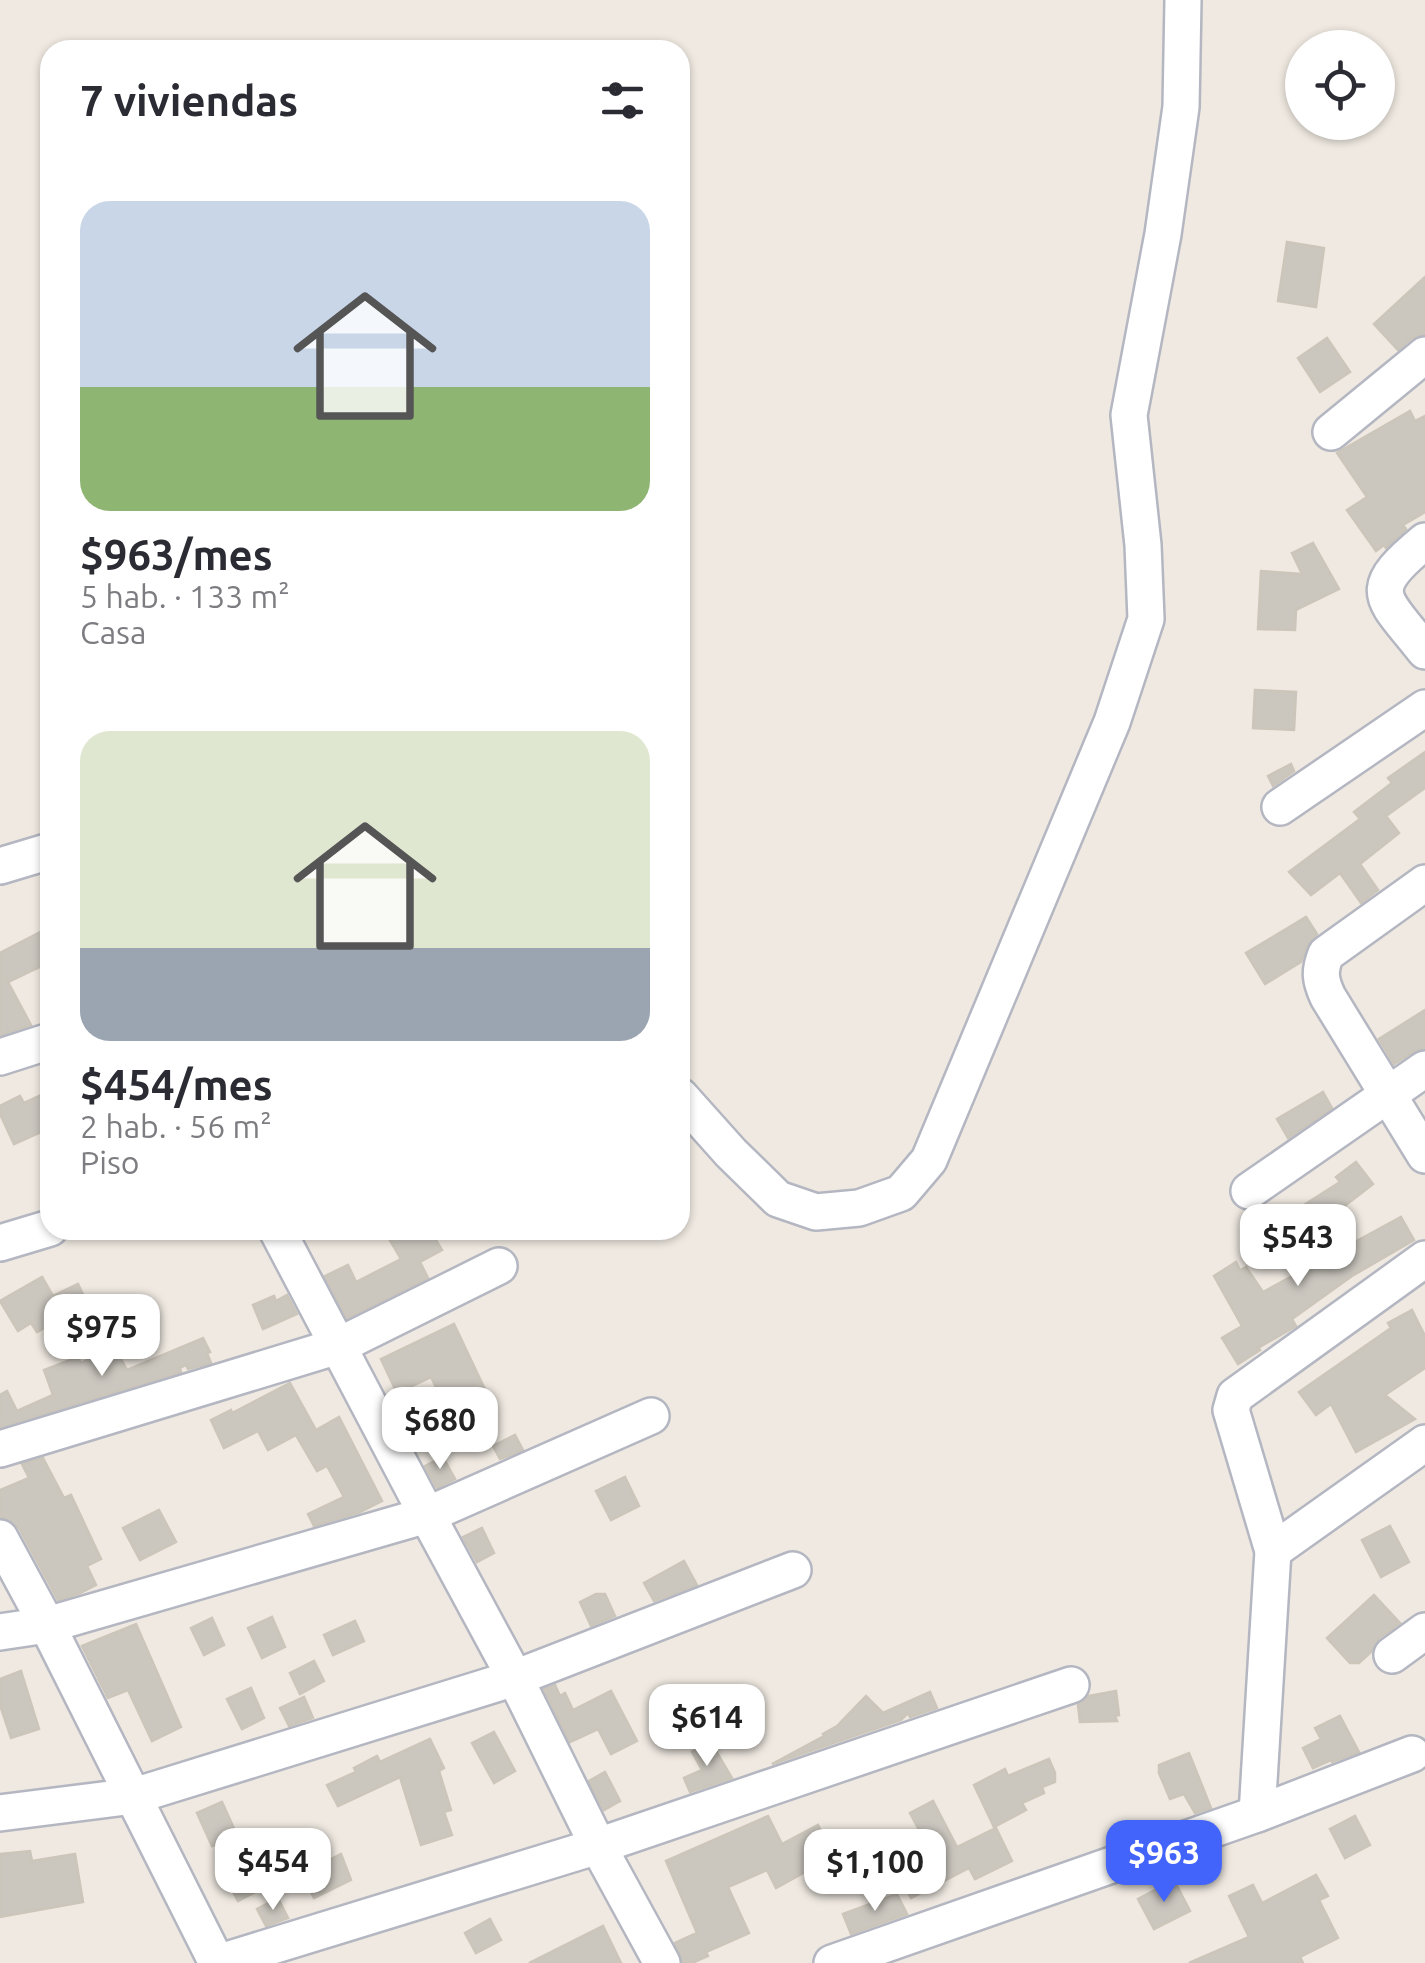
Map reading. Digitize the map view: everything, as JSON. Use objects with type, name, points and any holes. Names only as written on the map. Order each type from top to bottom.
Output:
[{"type":"street","points":[[690,1107],[778,1198],[816,1212],[859,1208],[901,1193],[929,1160],[1112,722],[1146,619],[1143,545],[1129,414],[1163,234],[1180,107],[1183,0]]},
{"type":"street","points":[[1331,432],[1425,355]]},
{"type":"street","points":[[1425,541],[1396,566],[1384,586],[1386,601],[1425,651]]},
{"type":"street","points":[[1280,808],[1425,708]]},
{"type":"street","points":[[0,866],[40,854]]},
{"type":"street","points":[[1425,883],[1326,954],[1320,968],[1328,996],[1425,1156]]},
{"type":"street","points":[[0,1057],[40,1044]]},
{"type":"street","points":[[1249,1191],[1425,1070]]},
{"type":"street","points":[[0,1243],[40,1231]]},
{"type":"street","points":[[282,1240],[662,1963]]},
{"type":"street","points":[[1257,1814],[1274,1551],[1234,1422],[1231,1410],[1235,1396],[1425,1259]]},
{"type":"street","points":[[0,1449],[338,1346],[499,1266]]},
{"type":"street","points":[[0,1632],[47,1625],[426,1515],[651,1416]]},
{"type":"street","points":[[1274,1551],[1425,1442]]},
{"type":"street","points":[[0,1538],[217,1963],[598,1846],[1070,1685]]},
{"type":"street","points":[[0,1813],[134,1796],[515,1678],[793,1570]]},
{"type":"street","points":[[1392,1656],[1425,1631]]},
{"type":"street","points":[[832,1963],[1257,1814],[1412,1754]]},
{"type":"building","points":[[1287,242],[1324,248],[1316,307],[1278,301]]},
{"type":"building","points":[[1425,277],[1425,334],[1412,338],[1398,350],[1374,324]]},
{"type":"building","points":[[1327,338],[1350,372],[1320,392],[1298,358]]},
{"type":"building","points":[[1410,411],[1415,421],[1425,416],[1425,512],[1403,525],[1406,529],[1386,548],[1384,545],[1376,551],[1347,510],[1367,497],[1337,453]]},
{"type":"building","points":[[1313,543],[1339,589],[1296,610],[1295,630],[1258,629],[1261,571],[1302,574],[1292,553]]},
{"type":"building","points":[[1255,690],[1296,692],[1294,730],[1253,728]]},
{"type":"building","points":[[1425,752],[1425,788],[1386,816],[1399,833],[1360,864],[1378,890],[1361,903],[1340,873],[1311,895],[1289,872],[1360,819],[1354,812],[1392,783],[1388,778]]},
{"type":"building","points":[[1291,764],[1294,771],[1273,786],[1268,776]]},
{"type":"building","points":[[1306,917],[1317,934],[1301,962],[1265,984],[1246,953]]},
{"type":"building","points":[[40,932],[40,967],[8,982],[31,1025],[0,1035],[0,953]]},
{"type":"building","points":[[1425,1010],[1425,1048],[1394,1064],[1379,1039]]},
{"type":"building","points":[[1323,1092],[1332,1108],[1288,1138],[1277,1119]]},
{"type":"building","points":[[20,1096],[24,1103],[40,1096],[40,1132],[14,1144],[0,1106]]},
{"type":"building","points":[[1356,1162],[1373,1184],[1311,1232],[1296,1210],[1340,1182],[1336,1177]]},
{"type":"building","points":[[1401,1217],[1414,1240],[1352,1276],[1292,1319],[1296,1326],[1238,1364],[1222,1338],[1242,1326],[1214,1276],[1236,1262],[1240,1270],[1246,1267],[1263,1292]]},
{"type":"building","points":[[390,1240],[436,1240],[442,1250],[420,1262],[428,1278],[347,1318],[325,1276],[348,1265],[356,1282],[401,1259]]},
{"type":"building","points":[[42,1277],[53,1296],[78,1284],[87,1303],[37,1332],[31,1323],[18,1331],[0,1301]]},
{"type":"building","points":[[287,1295],[297,1314],[263,1329],[253,1305]]},
{"type":"building","points":[[1412,1310],[1425,1336],[1425,1368],[1385,1395],[1415,1419],[1356,1452],[1331,1404],[1316,1415],[1299,1392],[1391,1328],[1388,1323]]},
{"type":"building","points":[[454,1324],[489,1398],[451,1418],[431,1377],[397,1393],[381,1359]]},
{"type":"building","points":[[203,1338],[211,1363],[188,1369],[186,1365],[180,1368],[181,1372],[0,1427],[0,1395],[7,1391],[17,1411],[53,1395],[44,1370],[78,1357],[81,1363],[114,1346],[127,1370]]},
{"type":"building","points":[[290,1383],[316,1430],[339,1417],[382,1501],[314,1526],[308,1514],[344,1497],[327,1466],[317,1471],[296,1435],[268,1450],[258,1431],[224,1448],[211,1420]]},
{"type":"building","points":[[515,1435],[523,1450],[500,1459],[493,1446]]},
{"type":"building","points":[[443,1457],[455,1479],[437,1488],[425,1466]]},
{"type":"building","points":[[43,1458],[64,1498],[71,1495],[101,1559],[87,1566],[96,1585],[58,1600],[19,1528],[0,1517],[0,1490],[29,1478],[22,1464]]},
{"type":"building","points":[[625,1477],[639,1506],[611,1520],[596,1491]]},
{"type":"building","points":[[159,1510],[176,1542],[140,1560],[123,1528]]},
{"type":"building","points":[[1390,1526],[1409,1562],[1381,1577],[1362,1540]]},
{"type":"building","points":[[482,1528],[494,1553],[477,1562],[463,1537]]},
{"type":"building","points":[[684,1561],[697,1585],[654,1601],[644,1583]]},
{"type":"building","points":[[605,1594],[615,1616],[591,1626],[580,1602]]},
{"type":"building","points":[[1374,1595],[1400,1623],[1379,1638],[1359,1663],[1350,1663],[1327,1638]]},
{"type":"building","points":[[272,1617],[285,1647],[262,1658],[248,1628]]},
{"type":"building","points":[[212,1618],[224,1645],[204,1655],[191,1628]]},
{"type":"building","points":[[355,1621],[364,1641],[333,1655],[324,1635]]},
{"type":"building","points":[[136,1624],[181,1727],[152,1741],[128,1690],[108,1698],[82,1646]]},
{"type":"building","points":[[314,1661],[324,1681],[300,1694],[290,1673]]},
{"type":"building","points":[[21,1671],[39,1729],[11,1738],[0,1705],[0,1679]]},
{"type":"building","points":[[555,1685],[560,1696],[565,1693],[573,1710],[611,1691],[637,1741],[611,1754],[598,1729],[570,1742],[544,1689]]},
{"type":"building","points":[[251,1688],[264,1718],[242,1729],[227,1699]]},
{"type":"building","points":[[1116,1691],[1117,1721],[1080,1722],[1078,1705],[1089,1696]]},
{"type":"building","points":[[930,1692],[937,1708],[910,1717],[908,1713],[901,1720],[772,1764],[824,1736],[866,1696],[883,1713]]},
{"type":"building","points":[[304,1697],[313,1718],[289,1726],[280,1708]]},
{"type":"building","points":[[1340,1716],[1359,1752],[1313,1768],[1303,1748],[1321,1739],[1315,1728]]},
{"type":"building","points":[[494,1732],[515,1771],[494,1783],[472,1743]]},
{"type":"building","points":[[430,1739],[444,1768],[439,1771],[451,1810],[444,1812],[452,1835],[421,1845],[400,1777],[338,1806],[327,1785],[356,1772],[354,1768],[377,1756],[380,1762]]},
{"type":"building","points":[[710,1741],[732,1778],[690,1792],[684,1778],[702,1770],[692,1752]]},
{"type":"building","points":[[1189,1753],[1211,1808],[1195,1813],[1184,1794],[1170,1799],[1159,1773],[1159,1765]]},
{"type":"building","points":[[1049,1759],[1055,1782],[1042,1787],[1044,1793],[1022,1803],[1026,1810],[994,1827],[974,1785],[1005,1769],[1008,1776]]},
{"type":"building","points":[[605,1772],[620,1801],[604,1810],[589,1781]]},
{"type":"building","points":[[933,1801],[957,1847],[996,1828],[1012,1861],[975,1879],[969,1868],[911,1898],[898,1873],[933,1856],[910,1813]]},
{"type":"building","points":[[222,1802],[237,1835],[212,1846],[197,1813]]},
{"type":"building","points":[[768,1816],[782,1844],[818,1825],[834,1856],[776,1888],[767,1870],[728,1887],[749,1933],[706,1952],[708,1956],[683,1963],[675,1943],[697,1933],[666,1861]]},
{"type":"building","points":[[1355,1816],[1370,1845],[1345,1858],[1330,1829]]},
{"type":"building","points":[[30,1851],[32,1861],[75,1854],[83,1902],[0,1917],[0,1854]]},
{"type":"building","points":[[341,1854],[351,1880],[314,1898],[302,1874]]},
{"type":"building","points":[[253,1869],[263,1888],[238,1901],[228,1882]]},
{"type":"building","points":[[1316,1875],[1328,1896],[1319,1900],[1338,1938],[1300,1957],[1303,1963],[1189,1963],[1249,1937],[1229,1896],[1253,1885],[1262,1903]]},
{"type":"building","points":[[1174,1880],[1190,1911],[1154,1929],[1138,1899]]},
{"type":"building","points":[[897,1894],[907,1914],[851,1934],[843,1914]]},
{"type":"building","points":[[278,1898],[288,1918],[266,1926],[257,1909]]},
{"type":"building","points":[[490,1919],[501,1940],[476,1953],[465,1933]]},
{"type":"building","points":[[603,1926],[621,1963],[529,1963]]}]
